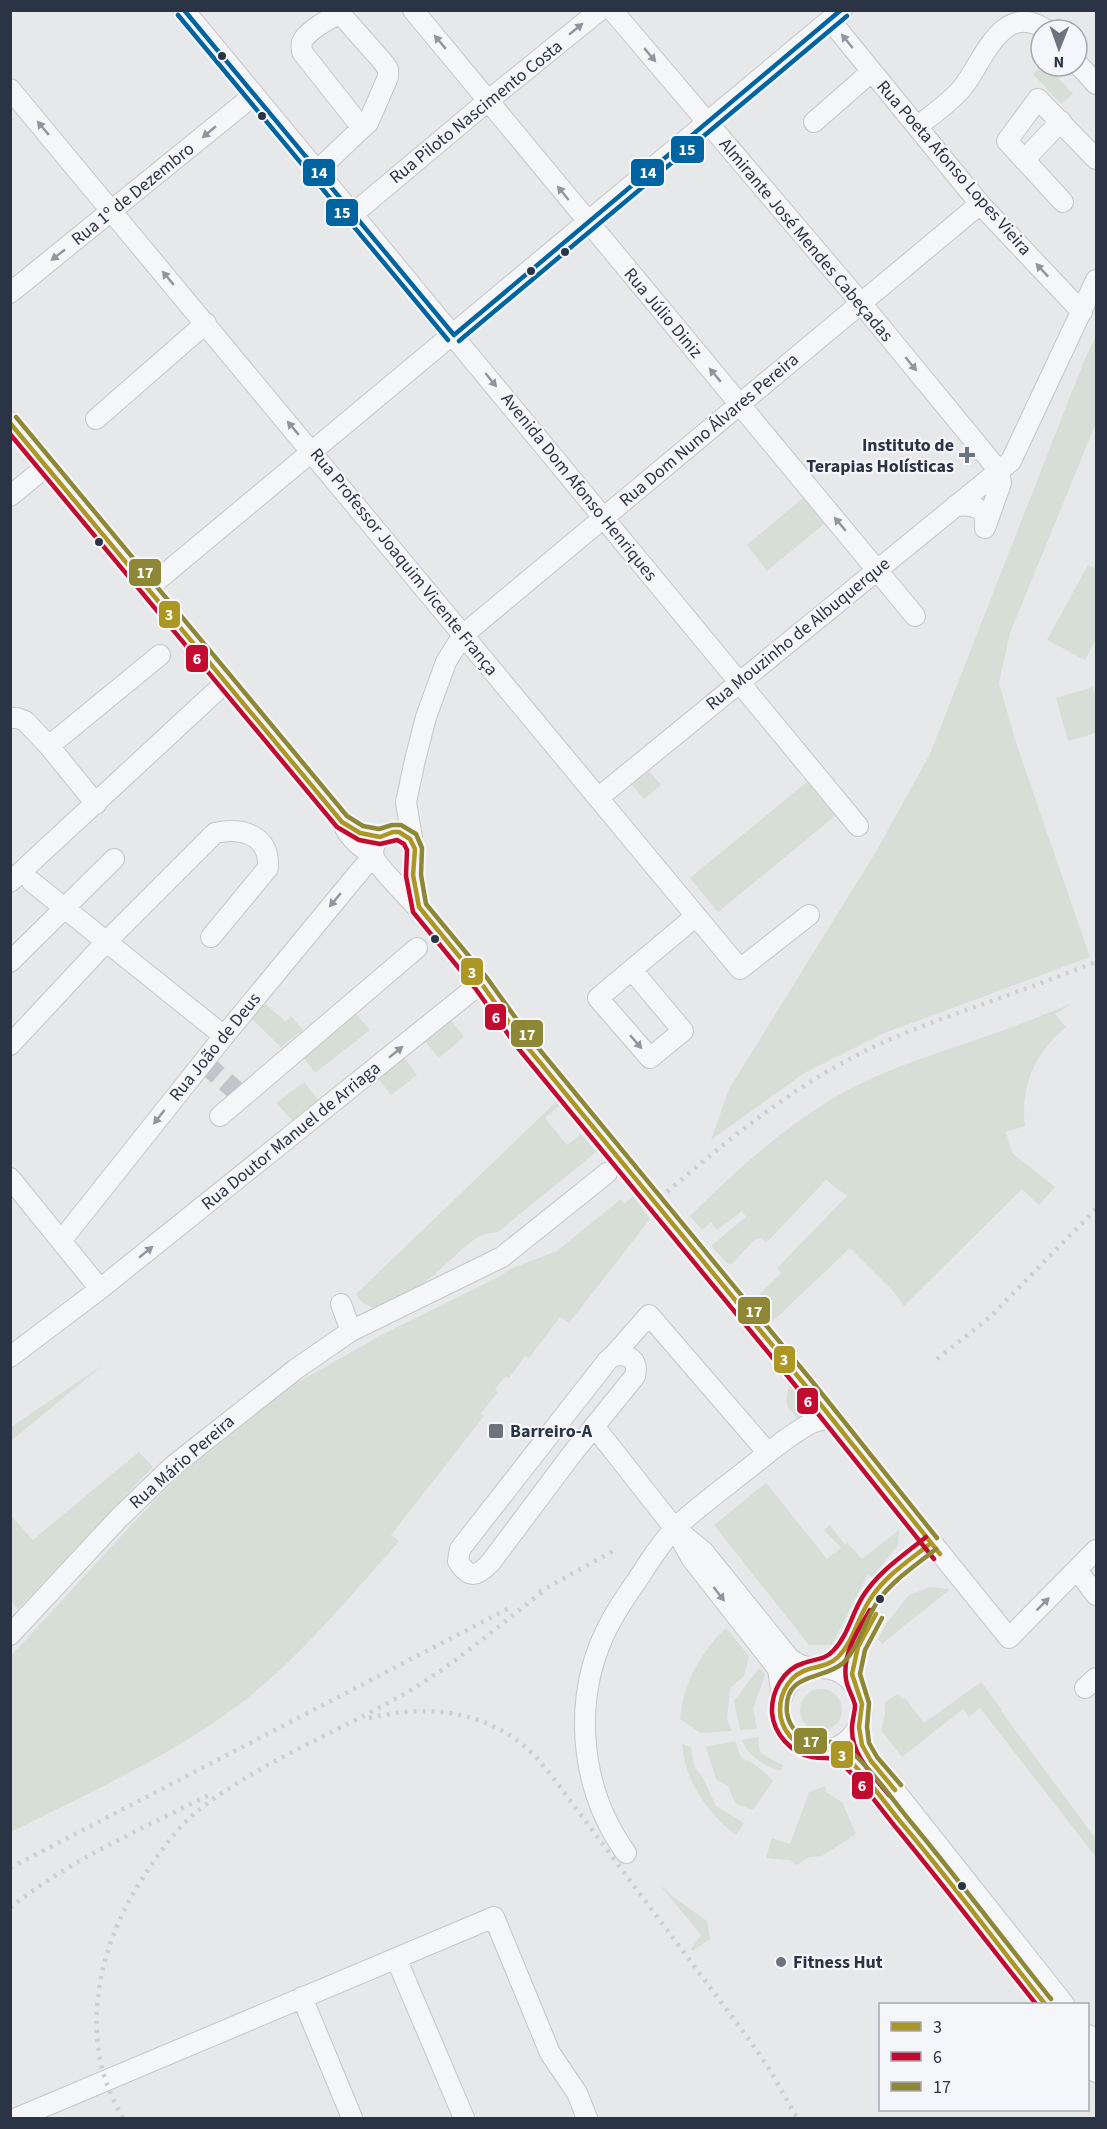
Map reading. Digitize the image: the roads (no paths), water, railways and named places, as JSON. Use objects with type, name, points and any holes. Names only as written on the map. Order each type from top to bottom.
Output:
[{"type":"street","name":"Avenida Dom Afonso Henriques","points":[[184,10],[858,826]]},
{"type":"street","name":"Rua Júlio Diniz","points":[[413,10],[915,616]]},
{"type":"street","name":"Rua Piloto Nascimento Costa","points":[[353,214],[600,10]]},
{"type":"street","name":"Almirante José Mendes Cabeçadas","points":[[612,10],[861,303],[999,471]]},
{"type":"street","points":[[317,171],[368,123],[388,77],[388,69],[345,19],[339,15],[330,17],[304,39],[301,44],[302,52],[362,128]]},
{"type":"street","points":[[148,588],[836,15]]},
{"type":"street","name":"Rua Poeta Afonso Lopes Vieira","points":[[836,15],[871,72],[918,126],[980,204],[1082,312]]},
{"type":"street","points":[[918,126],[963,88],[1000,28],[1016,20],[1029,21]]},
{"type":"street","points":[[814,122],[871,72]]},
{"type":"street","name":"Rua Professor Joaquim Vicente França","points":[[10,89],[740,969],[809,915]]},
{"type":"street","name":"Rua 1º de Dezembro","points":[[10,293],[113,212],[254,95]]},
{"type":"street","points":[[1063,202],[1007,141],[1038,99],[1096,159]]},
{"type":"street","points":[[1024,160],[1061,121]]},
{"type":"street","name":"Rua Dom Nuno Álvares Pereira","points":[[380,850],[406,802],[432,698],[446,662],[463,635],[980,204]]},
{"type":"street","name":"Rua Mouzinho de Albuquerque","points":[[598,798],[1011,461],[1096,280]]},
{"type":"street","points":[[96,418],[206,323]]},
{"type":"street","points":[[10,422],[342,822],[348,835],[361,848],[380,850],[397,873],[403,871],[413,853],[405,835],[399,832],[380,850]]},
{"type":"street","points":[[10,496],[47,466]]},
{"type":"street","points":[[955,506],[978,507],[985,514],[985,528],[1001,483],[999,471]]},
{"type":"street","points":[[49,746],[160,655]]},
{"type":"street","points":[[10,882],[226,682]]},
{"type":"street","points":[[10,718],[25,721],[49,746],[96,804]]},
{"type":"street","name":"Rua Dom Nuno Álvares Pereira","points":[[406,802],[413,853],[414,886],[419,907]]},
{"type":"street","points":[[10,1045],[106,942],[215,833],[240,830],[248,833],[265,848],[269,857],[268,868],[211,937]]},
{"type":"street","points":[[380,850],[419,907],[481,983],[524,1043],[634,1177]]},
{"type":"street","name":"Rua João de Deus","points":[[61,1241],[224,1036],[364,865],[380,850]]},
{"type":"street","points":[[10,962],[114,859]]},
{"type":"street","points":[[32,882],[224,1036]]},
{"type":"street","points":[[632,970],[683,1031],[650,1058],[598,998],[696,916]]},
{"type":"street","points":[[220,1116],[417,948]]},
{"type":"street","name":"Rua Doutor Manuel de Arriaga","points":[[10,1357],[100,1289],[481,983]]},
{"type":"street","name":"Rua Mário Pereira","points":[[10,1635],[118,1519],[167,1471],[296,1369],[351,1331],[502,1257],[607,1173]]},
{"type":"street","points":[[10,1178],[100,1289]]},
{"type":"street","points":[[697,1252],[817,1412],[835,1422],[1009,1638],[1096,1550]]},
{"type":"street","points":[[341,1304],[351,1331]]},
{"type":"street","points":[[613,1356],[627,1356],[634,1361],[637,1369],[635,1376],[594,1426],[491,1562],[480,1573],[472,1574],[464,1570],[458,1561],[460,1549],[608,1360],[649,1315],[768,1453]]},
{"type":"street","points":[[626,1853],[604,1818],[590,1771],[585,1723],[589,1682],[594,1661],[610,1622],[642,1573],[675,1529],[817,1412]]},
{"type":"street","points":[[594,1426],[675,1529],[692,1559],[778,1668],[781,1719],[791,1737],[804,1746],[829,1749],[845,1742],[859,1725]]},
{"type":"street","points":[[675,1529],[703,1551],[790,1659],[800,1665],[840,1672],[854,1684]]},
{"type":"street","points":[[780,1702],[791,1680],[803,1671],[818,1668],[842,1653],[870,1599],[879,1588],[936,1548]]},
{"type":"street","points":[[936,1548],[881,1604],[854,1659],[852,1671],[854,1684],[860,1695],[862,1706],[859,1725],[860,1742],[865,1753],[1063,2003]]},
{"type":"street","points":[[1077,1570],[1096,1595]]},
{"type":"street","points":[[829,1749],[852,1763],[921,1845],[1044,2003]]},
{"type":"street","points":[[17,2118],[494,1917],[550,2053],[577,2093],[587,2118]]},
{"type":"street","points":[[396,1958],[464,2118]]},
{"type":"street","points":[[303,1997],[352,2118]]},
{"type":"tunnel","points":[[203,1062],[243,1097]]},
{"type":"tunnel","points":[[634,1177],[697,1252]]},
{"type":"railway","points":[[667,1192],[764,1113],[843,1063],[917,1028],[1096,962]]},
{"type":"railway","points":[[937,1359],[989,1318],[1096,1209]]},
{"type":"railway","points":[[539,1592],[615,1550]]},
{"type":"railway","points":[[123,2118],[109,2090],[101,2062],[97,2033],[97,2004],[109,1947],[120,1920],[133,1894],[167,1844],[196,1812],[229,1788],[429,1679],[546,1589]]},
{"type":"railway","points":[[10,1868],[513,1606]]},
{"type":"railway","points":[[369,1718],[410,1712],[450,1713],[488,1724],[506,1733],[529,1750],[554,1779],[748,2038],[770,2070],[797,2118]]},
{"type":"railway","points":[[10,1908],[81,1860],[209,1795]]},
{"type":"place","name":"Instituto de Terapias Holísticas","points":[[967,455]]},
{"type":"place","name":"Barreiro-A","points":[[496,1431]]},
{"type":"place","name":"Fitness Hut","points":[[781,1962]]}]
